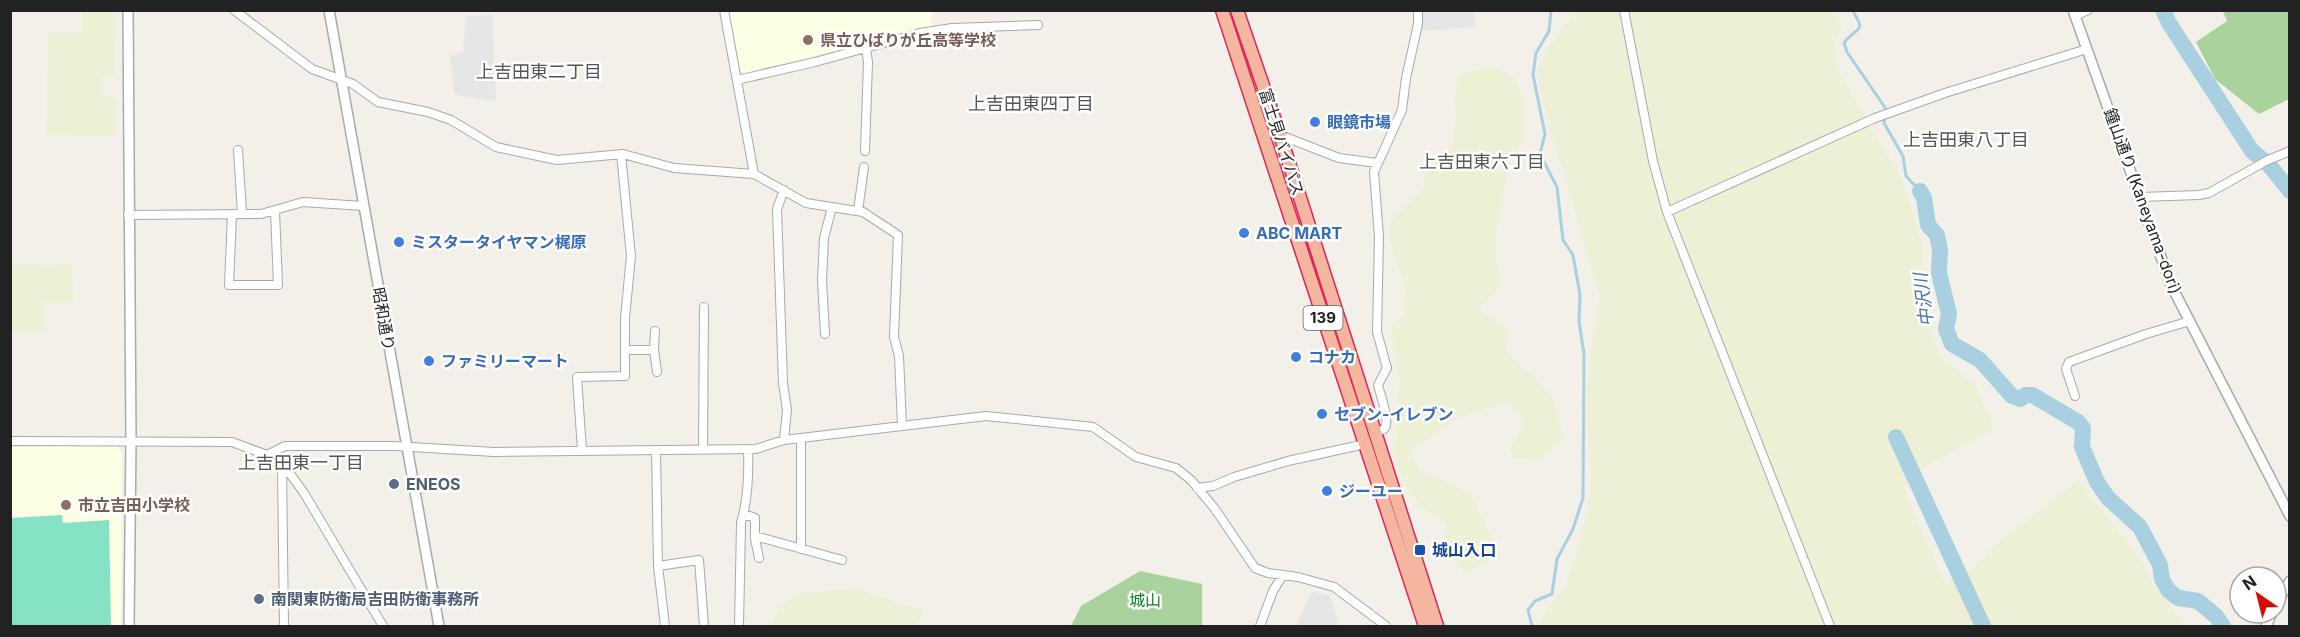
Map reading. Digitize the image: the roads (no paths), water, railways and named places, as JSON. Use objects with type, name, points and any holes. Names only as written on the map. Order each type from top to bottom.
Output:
[{"type":"highway","name":"富士見バイパス","points":[[1222,10],[1425,627]]},
{"type":"highway","name":"富士見バイパス","points":[[1237,10],[1280,135],[1437,627]]},
{"type":"street","points":[[128,10],[131,440],[129,627]]},
{"type":"street","points":[[234,10],[301,62],[323,74],[353,84],[378,102],[428,112],[451,120],[496,147],[557,160],[621,154],[674,168],[754,174],[806,203],[858,211],[878,220],[898,235],[894,337],[898,356],[902,426]]},
{"type":"street","name":"昭和通り","points":[[329,10],[439,627]]},
{"type":"street","points":[[724,10],[754,174]]},
{"type":"street","points":[[1375,432],[1384,430],[1386,426],[1378,385],[1387,368],[1377,332],[1379,237],[1373,179],[1377,163],[1402,110],[1406,78],[1418,24],[1418,10]]},
{"type":"street","points":[[1624,10],[1653,161],[1667,212],[1830,627]]},
{"type":"street","points":[[2074,13],[2088,10]]},
{"type":"street","name":"鐘山通り (Kaneyama-dori)","points":[[2074,13],[2171,285],[2289,516]]},
{"type":"street","points":[[737,80],[866,49],[920,33],[952,28],[1038,25]]},
{"type":"street","points":[[865,152],[868,62],[866,49]]},
{"type":"street","points":[[1667,212],[1875,118],[1945,93],[2087,49]]},
{"type":"street","points":[[1280,135],[1339,158],[1377,163]]},
{"type":"street","points":[[238,150],[242,214]]},
{"type":"street","points":[[2140,196],[2209,193],[2289,151]]},
{"type":"street","points":[[582,451],[577,377],[625,376],[625,318],[631,256],[621,154]]},
{"type":"street","points":[[858,211],[864,167]]},
{"type":"street","points":[[784,190],[777,209],[782,300],[783,383],[787,410],[784,440]]},
{"type":"street","points":[[128,215],[242,214],[275,211],[303,202],[363,206]]},
{"type":"street","points":[[825,334],[822,280],[824,238],[832,207]]},
{"type":"street","points":[[232,214],[229,285],[278,285],[275,211]]},
{"type":"street","points":[[703,450],[704,307]]},
{"type":"street","points":[[2075,396],[2066,369],[2069,362],[2146,334],[2190,321]]},
{"type":"street","points":[[655,332],[654,350],[657,372]]},
{"type":"street","points":[[625,350],[654,350]]},
{"type":"street","points":[[267,455],[285,446],[408,447],[494,452],[756,449],[784,440],[986,416],[1093,427],[1136,457],[1176,468],[1215,509],[1255,568],[1268,573],[1334,587],[1386,627]]},
{"type":"street","points":[[801,438],[801,549]]},
{"type":"street","points":[[10,441],[232,442],[267,455],[291,475],[315,509],[383,627]]},
{"type":"street","points":[[1197,488],[1213,486],[1234,477],[1288,461],[1365,444]]},
{"type":"street","points":[[739,627],[741,524],[749,471],[748,449]]},
{"type":"street","points":[[656,450],[658,566],[665,627]]},
{"type":"street","points":[[282,468],[284,627]]},
{"type":"street","points":[[744,514],[755,518],[759,558]]},
{"type":"street","points":[[755,536],[842,560]]},
{"type":"street","points":[[658,566],[699,560],[704,627]]},
{"type":"street","points":[[1260,627],[1273,591],[1283,575]]},
{"type":"waterway","name":"中沢川","points":[[1532,626],[1528,610],[1535,601],[1552,594],[1557,559],[1573,529],[1583,498],[1584,354],[1579,321],[1580,295],[1573,255],[1563,240],[1557,187],[1540,154],[1545,134],[1533,75],[1536,53],[1549,31],[1551,10]]},
{"type":"waterway","name":"中沢川","points":[[1852,10],[1860,27],[1844,43],[1847,52],[1886,109],[1884,123],[1903,156],[1906,176],[1920,191]]},
{"type":"waterway","points":[[2163,10],[2169,23],[2252,151],[2269,165],[2290,191]]},
{"type":"waterway","name":"中沢川","points":[[1920,191],[1924,198],[1928,225],[1937,235],[1940,250],[1939,273],[1949,314],[1946,329],[1952,344],[1980,360],[2012,396],[2020,399],[2026,395],[2032,395],[2078,422],[2083,428],[2082,447],[2097,482],[2108,498],[2140,527],[2160,565],[2162,579],[2168,590],[2178,598],[2198,601],[2216,616],[2223,626]]},
{"type":"waterway","name":"中沢川","points":[[1896,437],[1983,626]]},
{"type":"place","name":"県立ひばりが丘高等学校","points":[[808,40]]},
{"type":"place","name":"眼鏡市場","points":[[1315,122]]},
{"type":"place","name":"ABC MART","points":[[1244,233]]},
{"type":"place","name":"ミスタータイヤマン梶原","points":[[399,242]]},
{"type":"place","name":"コナカ","points":[[1296,357]]},
{"type":"place","name":"ファミリーマート","points":[[429,361]]},
{"type":"place","name":"セブン-イレブン","points":[[1322,414]]},
{"type":"place","name":"ENEOS","points":[[394,484]]},
{"type":"place","name":"ジーユー","points":[[1327,491]]},
{"type":"place","name":"市立吉田小学校","points":[[66,505]]},
{"type":"place","name":"城山入口","points":[[1420,550]]},
{"type":"place","name":"南関東防衛局吉田防衛事務所","points":[[259,599]]},
{"type":"district","name":"上吉田東二丁目","points":[[539,72]]},
{"type":"district","name":"上吉田東四丁目","points":[[1031,104]]},
{"type":"district","name":"上吉田東八丁目","points":[[1966,140]]},
{"type":"district","name":"上吉田東六丁目","points":[[1482,162]]},
{"type":"district","name":"上吉田東一丁目","points":[[301,463]]},
{"type":"park label","name":"城山","points":[[1145,600]]}]
